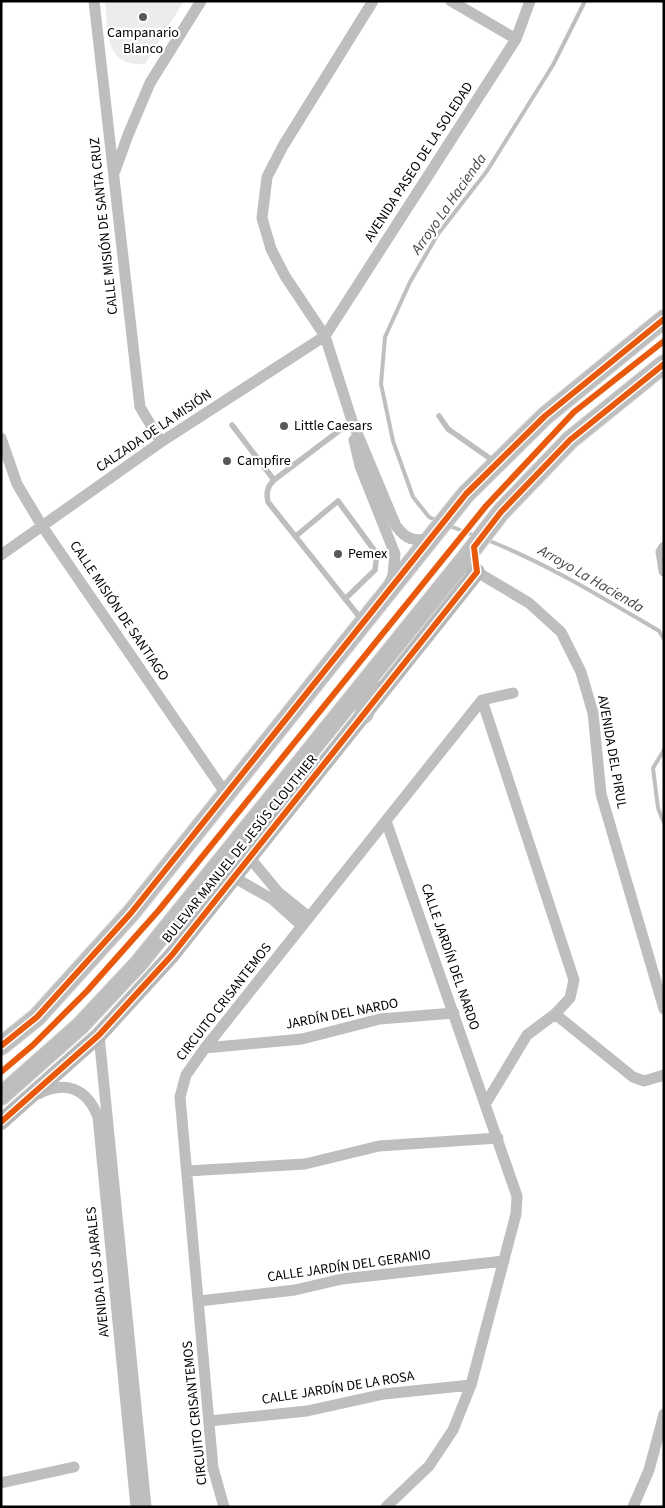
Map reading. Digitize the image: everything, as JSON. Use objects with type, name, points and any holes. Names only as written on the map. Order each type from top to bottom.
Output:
[{"type":"main road","points":[[1,1046],[37,1017],[131,913],[466,494],[544,416],[664,319]]},
{"type":"main road","points":[[1,1096],[80,1026],[139,963],[370,676],[472,560],[501,512],[570,440],[664,364]]},
{"type":"main road","points":[[364,714],[370,676]]},
{"type":"street","name":"CALLE MISIÓN DE SANTA CRUZ","points":[[94,1],[140,407],[161,442]]},
{"type":"street","points":[[114,175],[128,135],[150,83],[201,1]]},
{"type":"street","points":[[373,1],[283,146],[267,177],[262,218],[271,249],[289,283],[325,336],[352,421],[396,526],[405,537],[414,541],[429,539]]},
{"type":"street","points":[[451,1],[516,39]]},
{"type":"street","name":"AVENIDA PASEO DE LA SOLEDAD","points":[[325,336],[516,39],[530,1]]},
{"type":"street","name":"CALZADA DE LA MISIÓN","points":[[1,555],[161,442],[325,336]]},
{"type":"street","points":[[352,421],[360,466],[395,554],[393,575],[385,596]]},
{"type":"street","name":"CALLE MISIÓN DE SANTIAGO","points":[[1,438],[17,484],[42,526],[226,794]]},
{"type":"street","points":[[664,547],[661,552],[664,571]]},
{"type":"street","name":"BULEVAR MANUEL DE JESÚS CLOUTHIER","points":[[1,1122],[32,1097],[99,1035],[172,954],[235,878],[364,714],[472,560]]},
{"type":"street","name":"AVENIDA DEL PIRUL","points":[[472,560],[529,602],[561,632],[580,672],[593,713],[601,794],[664,1009]]},
{"type":"street","points":[[386,1507],[429,1466],[452,1430],[471,1385],[516,1214],[517,1196],[486,1103],[527,1035],[555,1014],[570,998],[574,980],[482,700],[513,693]]},
{"type":"street","name":"CIRCUITO CRISANTEMOS","points":[[224,1507],[213,1468],[180,1097],[182,1085],[205,1048],[482,700]]},
{"type":"street","name":"CALLE JARDÍN DEL NARDO","points":[[386,821],[486,1103]]},
{"type":"street","points":[[250,858],[306,922]]},
{"type":"street","points":[[235,878],[272,899],[306,922]]},
{"type":"street","name":"JARDÍN DEL NARDO","points":[[205,1048],[302,1039],[380,1019],[454,1013]]},
{"type":"street","points":[[555,1014],[633,1077],[644,1081],[664,1075]]},
{"type":"street","name":"AVENIDA LOS JARALES","points":[[99,1035],[146,1507]]},
{"type":"street","name":"AVENIDA LOS JARALES","points":[[32,1097],[58,1086],[75,1089],[90,1101],[98,1117],[136,1507]]},
{"type":"street","points":[[187,1171],[305,1164],[379,1146],[498,1138]]},
{"type":"street","name":"CALLE JARDÍN DEL GERANIO","points":[[199,1301],[295,1290],[342,1279],[504,1261]]},
{"type":"street","name":"CALLE JARDÍN DE LA ROSA","points":[[209,1421],[307,1411],[384,1394],[471,1385]]},
{"type":"street","points":[[633,1507],[649,1470],[664,1414]]},
{"type":"street","points":[[1,1483],[74,1467]]},
{"type":"lane","points":[[439,416],[448,429],[496,463]]},
{"type":"lane","points":[[352,421],[274,480],[268,486],[268,502],[364,622]]},
{"type":"lane","points":[[232,425],[274,480]]},
{"type":"lane","points":[[296,536],[338,501],[377,554],[375,570],[345,598]]},
{"type":"shaded area","points":[[105,1],[184,1],[145,64],[122,60],[115,53],[108,35]]},
{"type":"waterway","name":"Arroyo La Hacienda","points":[[438,521],[429,517],[413,497],[393,441],[381,384],[385,337],[410,282],[438,234],[487,171],[553,65],[585,1]]},
{"type":"waterway","name":"Arroyo La Hacienda","points":[[447,525],[476,536]]},
{"type":"waterway","name":"Arroyo La Hacienda","points":[[487,540],[510,549],[575,582],[659,631],[664,639]]},
{"type":"waterway","name":"Arroyo La Hacienda","points":[[664,750],[653,768],[658,808],[664,823]]},
{"type":"cycle path","points":[[1,1046],[37,1017],[131,913],[466,494],[545,416],[664,319]]},
{"type":"cycle path","points":[[1,1072],[33,1045],[87,991],[159,910],[486,506],[574,412],[664,341]]},
{"type":"cycle path","points":[[1,1122],[99,1035],[172,955],[477,572],[474,547],[501,512],[570,440],[664,364]]},
{"type":"place","name":"Campanario Blanco","points":[[143,17]]},
{"type":"place","name":"Little Caesars","points":[[284,426]]},
{"type":"place","name":"Campfire","points":[[227,461]]},
{"type":"place","name":"Pemex","points":[[338,554]]}]
